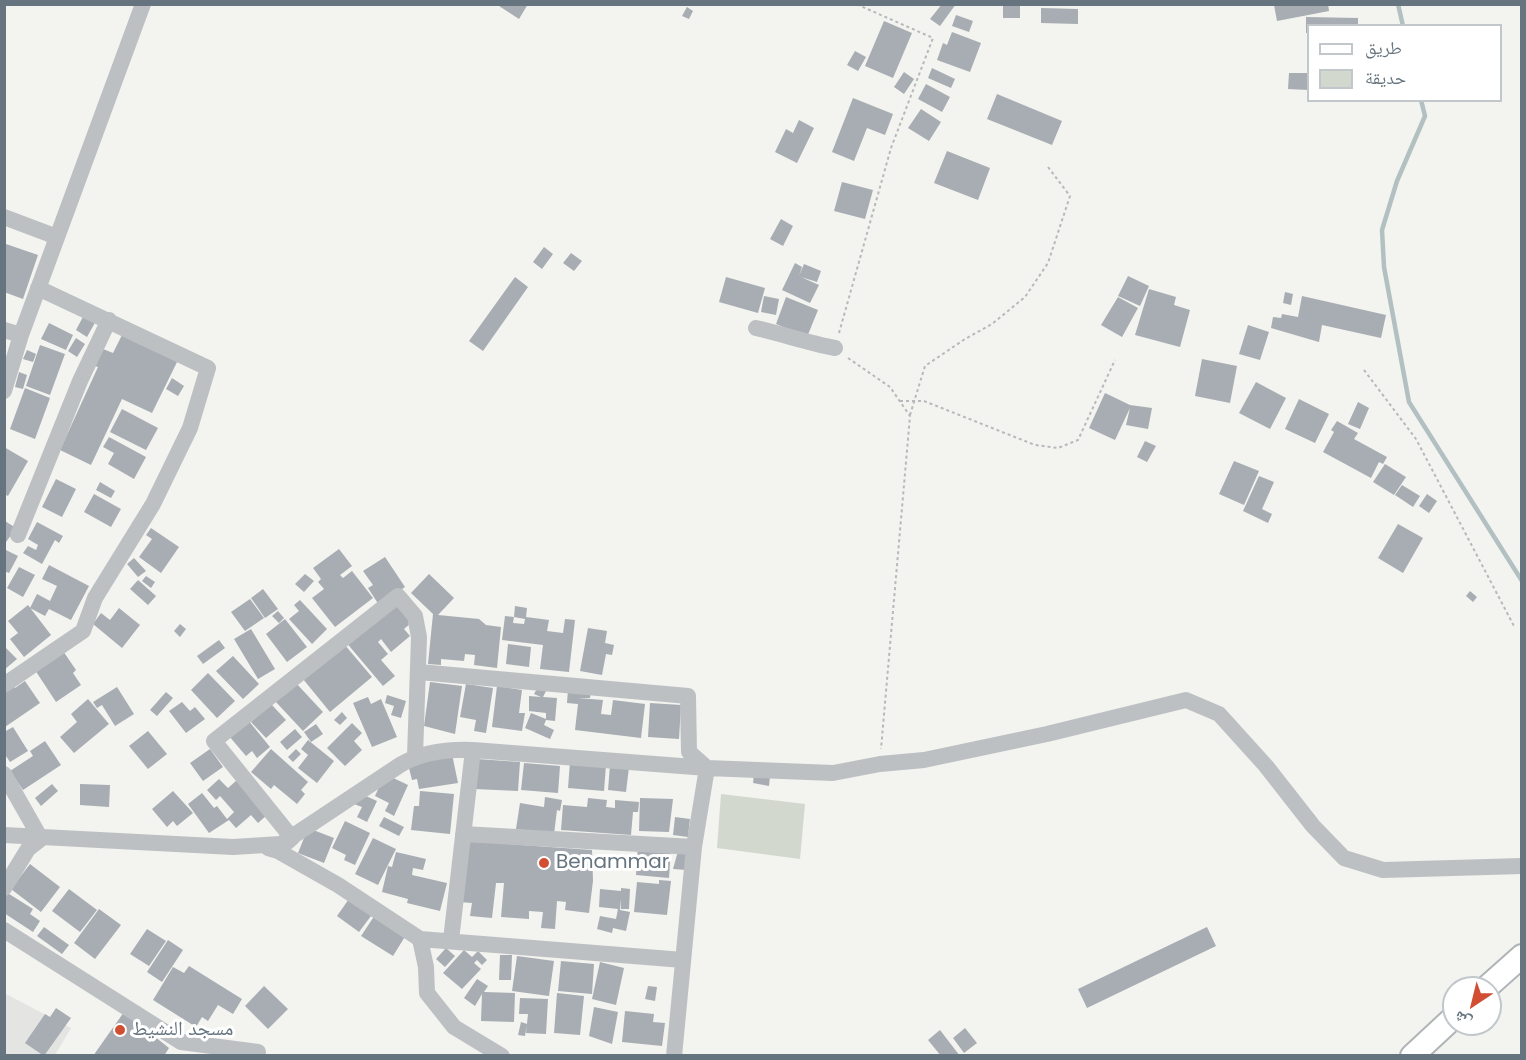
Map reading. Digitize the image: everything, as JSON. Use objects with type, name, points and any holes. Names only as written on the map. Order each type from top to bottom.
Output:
[{"type":"street","points":[[4,391],[13,332],[38,288],[143,4]]},
{"type":"street","points":[[4,217],[57,237]]},
{"type":"street","points":[[4,685],[83,632],[95,598],[153,504],[190,428],[208,368],[38,288]]},
{"type":"street","points":[[18,536],[80,381],[109,320]]},
{"type":"street","points":[[756,328],[785,334],[803,343],[835,348]]},
{"type":"street","points":[[292,838],[214,741],[398,596],[415,616],[419,637],[415,756]]},
{"type":"street","points":[[419,672],[687,696],[689,752],[707,768]]},
{"type":"street","points":[[4,835],[41,839],[233,848],[281,844],[415,756],[473,750],[707,768],[833,773],[880,764],[924,760],[1186,700],[1219,714],[1266,766],[1313,826],[1344,858],[1383,870],[1521,866]]},
{"type":"street","points":[[451,940],[473,750]]},
{"type":"street","points":[[674,1056],[694,847],[707,768]]},
{"type":"street","points":[[4,774],[41,839]]},
{"type":"street","points":[[463,834],[694,847]]},
{"type":"street","points":[[278,851],[292,838]]},
{"type":"street","points":[[4,888],[28,849],[41,839]]},
{"type":"street","points":[[261,846],[278,851],[338,885],[420,939],[683,960]]},
{"type":"street","points":[[4,930],[180,1042],[258,1052]]},
{"type":"street","points":[[420,939],[426,967],[427,993],[454,1027],[502,1056]]},
{"type":"street","points":[[1499,976],[1521,956]]},
{"type":"street","points":[[1412,1056],[1442,1028]]},
{"type":"street","points":[[471,1037],[486,1056]]},
{"type":"path","points":[[856,4],[933,38],[891,148],[835,348],[890,387],[910,416]]},
{"type":"path","points":[[880,764],[910,416],[925,366],[964,339],[992,324],[1024,297],[1048,263],[1070,196],[1048,167]]},
{"type":"path","points":[[900,401],[924,401],[1035,445],[1058,448],[1078,440],[1115,360]]},
{"type":"path","points":[[1364,370],[1416,439],[1515,628]]},
{"type":"shaded area","points":[[4,993],[71,1028],[55,1055],[5,1055]]},
{"type":"green space","points":[[721,794],[805,804],[800,859],[717,848]]},
{"type":"building","points":[[496,4],[528,4],[519,19]]},
{"type":"building","points":[[942,4],[956,4],[940,26],[930,19]]},
{"type":"building","points":[[1003,4],[1020,5],[1020,18],[1003,18]]},
{"type":"building","points":[[1328,4],[1329,11],[1277,21],[1274,5]]},
{"type":"building","points":[[687,7],[693,11],[689,19],[682,16]]},
{"type":"building","points":[[1041,8],[1078,9],[1078,24],[1041,23]]},
{"type":"building","points":[[956,15],[973,21],[969,32],[952,26]]},
{"type":"building","points":[[1306,17],[1358,18],[1358,24],[1307,24],[1306,33]]},
{"type":"building","points":[[884,21],[912,33],[893,78],[865,66]]},
{"type":"building","points":[[952,32],[981,43],[970,72],[937,60],[943,43],[947,45]]},
{"type":"building","points":[[855,51],[866,57],[858,71],[847,65]]},
{"type":"building","points":[[932,68],[955,79],[951,88],[928,78]]},
{"type":"building","points":[[904,72],[914,79],[904,94],[894,87]]},
{"type":"building","points":[[1289,73],[1307,73],[1307,90],[1288,89]]},
{"type":"building","points":[[926,84],[950,97],[942,112],[918,99]]},
{"type":"building","points":[[997,94],[1062,121],[1052,145],[987,119]]},
{"type":"building","points":[[853,98],[893,114],[885,135],[867,128],[854,161],[832,152]]},
{"type":"building","points":[[921,109],[941,122],[929,141],[908,128]]},
{"type":"building","points":[[799,120],[814,128],[797,163],[775,152],[786,129],[793,133]]},
{"type":"building","points":[[947,151],[990,168],[978,200],[934,183]]},
{"type":"building","points":[[842,182],[873,190],[865,219],[834,211]]},
{"type":"building","points":[[781,219],[793,226],[783,246],[770,239]]},
{"type":"building","points":[[6,244],[38,255],[23,299],[4,292]]},
{"type":"building","points":[[544,247],[553,254],[542,269],[533,262]]},
{"type":"building","points":[[571,253],[582,261],[574,271],[563,263]]},
{"type":"building","points":[[795,263],[802,267],[799,276],[804,264],[821,271],[817,282],[801,277],[819,285],[810,303],[782,290]]},
{"type":"building","points":[[1128,276],[1149,286],[1140,306],[1118,296]]},
{"type":"building","points":[[515,277],[528,287],[483,351],[469,341]]},
{"type":"building","points":[[726,277],[765,288],[758,313],[719,302]]},
{"type":"building","points":[[1149,289],[1176,297],[1174,305],[1190,310],[1180,347],[1135,335]]},
{"type":"building","points":[[1285,292],[1293,294],[1291,305],[1283,303]]},
{"type":"building","points":[[764,296],[779,299],[776,315],[761,312]]},
{"type":"building","points":[[1302,296],[1386,315],[1381,338],[1322,325],[1319,342],[1271,328],[1273,317],[1281,318],[1282,314],[1298,317]]},
{"type":"building","points":[[786,297],[818,310],[807,337],[776,324]]},
{"type":"building","points":[[1118,297],[1138,308],[1122,337],[1101,325]]},
{"type":"building","points":[[85,313],[97,319],[87,337],[76,330]]},
{"type":"building","points":[[49,323],[73,335],[66,350],[41,339]]},
{"type":"building","points":[[1248,325],[1269,332],[1260,360],[1239,354]]},
{"type":"building","points":[[122,335],[180,356],[152,413],[122,399],[91,465],[60,450],[98,367],[95,366],[103,349],[113,353]]},
{"type":"building","points":[[76,338],[85,344],[77,357],[68,351]]},
{"type":"building","points":[[40,345],[65,354],[50,395],[26,386]]},
{"type":"building","points":[[27,350],[36,354],[33,362],[23,359]]},
{"type":"building","points":[[1202,359],[1237,366],[1230,403],[1195,396]]},
{"type":"building","points":[[19,372],[27,375],[23,389],[15,387]]},
{"type":"building","points":[[172,378],[184,386],[178,396],[166,389]]},
{"type":"building","points":[[1256,382],[1286,398],[1270,429],[1239,413]]},
{"type":"building","points":[[25,388],[50,398],[35,439],[10,429]]},
{"type":"building","points":[[1105,393],[1130,405],[1152,408],[1148,429],[1126,425],[1130,408],[1115,440],[1089,428]]},
{"type":"building","points":[[1299,399],[1329,414],[1315,443],[1285,429]]},
{"type":"building","points":[[1358,402],[1369,408],[1360,429],[1348,424]]},
{"type":"building","points":[[122,409],[158,428],[146,450],[110,432]]},
{"type":"building","points":[[1337,421],[1358,433],[1354,439],[1387,457],[1383,464],[1379,462],[1371,478],[1323,452]]},
{"type":"building","points":[[109,437],[146,457],[134,479],[108,464],[114,453],[103,447]]},
{"type":"building","points":[[1145,441],[1156,446],[1147,462],[1137,457]]},
{"type":"building","points":[[4,447],[28,461],[8,496],[4,494]]},
{"type":"building","points":[[1234,461],[1259,471],[1244,505],[1219,494]]},
{"type":"building","points":[[1385,464],[1406,477],[1394,495],[1373,482]]},
{"type":"building","points":[[1259,476],[1274,482],[1262,509],[1272,514],[1268,523],[1243,511]]},
{"type":"building","points":[[56,479],[76,489],[62,517],[42,507]]},
{"type":"building","points":[[100,482],[115,491],[111,498],[96,490]]},
{"type":"building","points":[[1402,485],[1420,496],[1413,507],[1395,495]]},
{"type":"building","points":[[94,494],[121,509],[111,527],[84,512]]},
{"type":"building","points":[[1427,494],[1437,501],[1429,513],[1419,506]]},
{"type":"building","points":[[4,522],[16,528],[4,545]]},
{"type":"building","points":[[37,522],[63,536],[59,543],[55,540],[42,564],[23,553],[28,546],[36,550],[38,545],[28,539]]},
{"type":"building","points":[[1398,524],[1423,538],[1403,573],[1378,558]]},
{"type":"building","points":[[151,528],[179,547],[161,573],[139,557],[152,539],[146,535]]},
{"type":"building","points":[[339,549],[352,566],[340,575],[343,578],[352,571],[373,598],[335,627],[312,598],[324,589],[318,582],[321,579],[313,568]]},
{"type":"building","points":[[6,550],[18,556],[9,573],[4,571]]},
{"type":"building","points":[[385,557],[405,587],[379,605],[368,588],[373,585],[363,571]]},
{"type":"building","points":[[134,558],[146,571],[138,577],[127,564]]},
{"type":"building","points":[[49,565],[89,586],[71,620],[49,609],[45,616],[30,608],[37,594],[50,601],[57,586],[42,579]]},
{"type":"building","points":[[19,567],[35,575],[23,597],[7,588]]},
{"type":"building","points":[[305,574],[314,581],[304,592],[295,584]]},
{"type":"building","points":[[429,574],[454,598],[438,615],[479,619],[486,625],[501,627],[497,668],[474,665],[475,655],[465,654],[464,661],[441,659],[441,665],[428,664],[433,614],[411,593]]},
{"type":"building","points":[[146,576],[155,582],[151,588],[142,581]]},
{"type":"building","points":[[138,580],[156,596],[148,605],[130,589]]},
{"type":"building","points":[[263,589],[278,609],[265,618],[251,598]]},
{"type":"building","points":[[1470,591],[1477,597],[1473,602],[1466,596]]},
{"type":"building","points":[[250,599],[264,618],[245,631],[231,612]]},
{"type":"building","points":[[300,600],[327,629],[312,644],[289,619],[299,611],[294,605]]},
{"type":"building","points":[[393,601],[411,623],[404,629],[410,636],[391,652],[381,639],[378,642],[388,654],[381,660],[395,676],[383,686],[345,641]]},
{"type":"building","points":[[28,605],[51,635],[24,657],[10,639],[18,633],[8,621]]},
{"type":"building","points":[[515,606],[527,608],[526,617],[549,620],[547,631],[563,633],[565,619],[575,620],[569,672],[540,669],[543,645],[502,640],[505,616],[514,617]],"holes":[[[514,617],[525,619],[524,624],[513,623]]]},
{"type":"building","points":[[119,608],[140,625],[122,648],[93,624],[101,613],[110,620]]},
{"type":"building","points":[[278,611],[284,618],[279,623],[272,616]]},
{"type":"building","points":[[285,619],[307,647],[287,662],[266,634]]},
{"type":"building","points":[[180,624],[186,629],[180,637],[174,631]]},
{"type":"building","points":[[588,628],[607,631],[605,643],[614,645],[612,655],[606,654],[602,675],[580,671]]},
{"type":"building","points":[[251,629],[275,669],[258,679],[234,639]]},
{"type":"building","points":[[219,640],[225,648],[203,664],[197,656]]},
{"type":"building","points":[[344,644],[372,677],[330,712],[303,679]]},
{"type":"building","points":[[508,644],[531,647],[529,667],[506,664]]},
{"type":"building","points":[[4,646],[17,659],[4,670]]},
{"type":"building","points":[[61,648],[76,670],[73,673],[81,685],[56,702],[33,667]]},
{"type":"building","points":[[233,656],[259,684],[243,699],[216,671]]},
{"type":"building","points":[[208,673],[235,701],[217,718],[191,690]]},
{"type":"building","points":[[25,681],[40,703],[5,727],[5,687],[11,683],[15,688]]},
{"type":"building","points":[[295,682],[323,712],[303,731],[275,701]]},
{"type":"building","points":[[430,682],[462,686],[455,734],[424,726]]},
{"type":"building","points":[[466,684],[493,688],[486,733],[474,731],[476,720],[460,717]]},
{"type":"building","points":[[539,685],[547,689],[543,697],[557,698],[555,721],[546,720],[544,725],[554,730],[550,739],[525,728],[531,713],[546,719],[546,713],[529,711],[529,696],[541,697],[534,694]]},
{"type":"building","points":[[497,686],[522,690],[519,713],[525,713],[522,731],[492,727]]},
{"type":"building","points":[[117,687],[134,714],[115,726],[102,705],[97,708],[93,702]]},
{"type":"building","points":[[568,689],[591,691],[590,698],[578,698],[603,700],[601,714],[611,715],[613,700],[645,704],[641,738],[575,730],[578,704],[567,703]]},
{"type":"building","points":[[166,692],[173,698],[157,716],[150,710]]},
{"type":"building","points":[[387,695],[406,701],[401,718],[391,715],[394,706],[385,703]]},
{"type":"building","points":[[368,697],[371,704],[381,699],[397,737],[372,747],[353,703]]},
{"type":"building","points":[[88,699],[109,724],[74,753],[60,737],[77,722],[71,714]]},
{"type":"building","points":[[182,702],[190,711],[195,707],[205,719],[186,733],[169,711]]},
{"type":"building","points":[[650,703],[681,705],[679,739],[648,737]]},
{"type":"building","points":[[271,704],[286,720],[266,738],[251,722]]},
{"type":"building","points":[[342,712],[347,718],[340,725],[334,720]]},
{"type":"building","points":[[248,720],[270,747],[257,758],[252,751],[246,756],[229,736]]},
{"type":"building","points":[[352,723],[362,733],[354,741],[362,750],[345,766],[327,748]]},
{"type":"building","points":[[316,724],[323,734],[311,742],[304,732]]},
{"type":"building","points":[[13,727],[28,751],[10,762],[4,753],[4,732]]},
{"type":"building","points":[[295,729],[302,737],[287,750],[280,742]]},
{"type":"building","points":[[148,731],[167,754],[148,769],[129,746]]},
{"type":"building","points":[[308,740],[334,761],[317,783],[298,768],[308,755],[301,749]]},
{"type":"building","points":[[45,741],[61,765],[23,790],[10,771],[33,756],[30,751]]},
{"type":"building","points":[[210,749],[223,767],[203,781],[190,763]]},
{"type":"building","points":[[271,749],[308,782],[301,790],[305,794],[297,804],[274,785],[271,789],[251,772]]},
{"type":"building","points":[[296,749],[301,754],[293,762],[288,757]]},
{"type":"building","points":[[452,754],[458,783],[419,789],[417,779],[412,780],[408,764]]},
{"type":"building","points":[[477,759],[520,762],[518,791],[475,789]]},
{"type":"building","points":[[570,762],[606,765],[604,791],[568,788]]},
{"type":"building","points":[[524,763],[560,766],[558,793],[521,790]]},
{"type":"building","points":[[610,765],[629,767],[626,792],[608,790]]},
{"type":"building","points":[[385,774],[408,785],[394,816],[385,811],[389,803],[375,796]]},
{"type":"building","points":[[754,774],[770,776],[769,786],[753,783]]},
{"type":"building","points":[[219,779],[228,788],[237,780],[268,814],[258,823],[251,815],[236,828],[229,820],[209,833],[188,804],[202,793],[214,808],[217,806],[227,819],[234,812],[220,796],[216,800],[207,790]]},
{"type":"building","points":[[52,784],[58,791],[41,806],[35,798]]},
{"type":"building","points":[[80,784],[110,785],[109,807],[80,805]]},
{"type":"building","points":[[173,791],[193,813],[177,826],[173,821],[167,827],[152,809]]},
{"type":"building","points":[[420,791],[454,794],[450,834],[411,830],[414,806],[419,806]]},
{"type":"building","points":[[359,793],[377,801],[367,822],[357,817],[362,807],[354,804]]},
{"type":"building","points":[[545,797],[562,800],[560,811],[557,810],[554,834],[516,829],[520,803],[544,807]]},
{"type":"building","points":[[588,798],[607,800],[606,807],[615,808],[615,800],[639,802],[638,812],[633,812],[631,835],[561,830],[563,805],[587,807]]},
{"type":"building","points":[[640,798],[673,799],[669,832],[639,831]]},
{"type":"building","points":[[384,817],[404,827],[399,836],[379,826]]},
{"type":"building","points":[[675,817],[690,819],[688,837],[673,835]]},
{"type":"building","points":[[345,821],[370,833],[355,865],[344,860],[346,855],[332,848]]},
{"type":"building","points":[[308,828],[334,838],[324,863],[298,853]]},
{"type":"building","points":[[373,838],[396,849],[378,885],[355,874]]},
{"type":"building","points":[[465,841],[592,850],[593,881],[589,913],[565,910],[566,902],[557,901],[555,929],[541,928],[543,912],[529,911],[529,919],[501,917],[504,883],[496,883],[492,918],[470,916],[472,903],[459,902]]},
{"type":"building","points":[[638,845],[671,848],[669,878],[636,875]]},
{"type":"building","points":[[678,851],[689,852],[687,870],[673,869]]},
{"type":"building","points":[[396,852],[426,859],[423,870],[413,868],[412,875],[447,883],[440,911],[407,903],[408,899],[382,892],[388,866],[392,867]]},
{"type":"building","points":[[30,864],[60,887],[41,912],[11,889]]},
{"type":"building","points":[[659,880],[671,881],[667,915],[634,912],[637,882],[659,884]]},
{"type":"building","points":[[621,888],[630,889],[629,909],[621,909],[621,899],[620,910],[630,912],[626,931],[613,928],[612,933],[597,929],[600,916],[616,919],[618,909],[599,907],[600,889],[621,891]]},
{"type":"building","points":[[69,889],[97,910],[80,932],[52,911]]},
{"type":"building","points":[[6,892],[33,909],[30,914],[40,921],[33,932],[4,913]]},
{"type":"building","points":[[351,896],[374,912],[359,932],[337,916]]},
{"type":"building","points":[[99,909],[121,925],[95,959],[74,943]]},
{"type":"building","points":[[375,915],[406,935],[393,956],[361,936]]},
{"type":"building","points":[[44,927],[69,945],[62,954],[37,936]]},
{"type":"building","points":[[1207,927],[1216,946],[1087,1008],[1078,989]]},
{"type":"building","points":[[147,929],[166,941],[149,966],[130,954]]},
{"type":"building","points":[[168,940],[183,950],[162,982],[147,972]]},
{"type":"building","points":[[446,948],[455,956],[445,967],[436,959]]},
{"type":"building","points":[[464,950],[472,957],[478,951],[487,960],[482,965],[477,960],[474,963],[481,969],[462,989],[443,973]]},
{"type":"building","points":[[500,955],[512,955],[511,980],[499,980]]},
{"type":"building","points":[[517,956],[554,961],[549,996],[512,991]]},
{"type":"building","points":[[561,961],[594,964],[592,994],[558,991]]},
{"type":"building","points":[[600,962],[624,968],[616,1005],[592,999]]},
{"type":"building","points":[[189,966],[242,999],[233,1014],[218,1005],[208,1021],[202,1017],[196,1027],[153,1000],[173,967],[184,973]]},
{"type":"building","points":[[477,979],[488,986],[484,992],[515,993],[514,1022],[481,1021],[482,994],[475,1006],[464,998]]},
{"type":"building","points":[[264,986],[288,1009],[268,1029],[245,1006]]},
{"type":"building","points":[[648,986],[657,987],[655,1001],[645,999]]},
{"type":"building","points":[[557,993],[584,996],[580,1035],[554,1033]]},
{"type":"building","points":[[520,998],[548,999],[546,1034],[526,1033],[528,1014],[519,1014]]},
{"type":"building","points":[[594,1007],[618,1012],[612,1044],[589,1036]]},
{"type":"building","points":[[56,1008],[71,1018],[44,1056],[25,1043],[45,1014],[50,1017]]},
{"type":"building","points":[[625,1011],[654,1014],[653,1022],[665,1023],[662,1046],[622,1042]]},
{"type":"building","name":"مسجد النشيط","points":[[124,1012],[169,1048],[164,1056],[93,1056]]},
{"type":"building","points":[[521,1022],[527,1024],[525,1036],[518,1035]]},
{"type":"building","points":[[965,1028],[977,1043],[964,1053],[953,1038]]},
{"type":"building","points":[[940,1030],[960,1056],[941,1056],[928,1040]]},
{"type":"waterway","points":[[1398,4],[1403,24]]},
{"type":"waterway","points":[[1422,102],[1425,116],[1397,181],[1382,230],[1384,267],[1409,402],[1522,581]]},
{"type":"place","name":"Benammar","points":[[544,863]]},
{"type":"place","name":"مسجد النشيط","points":[[120,1030]]}]
